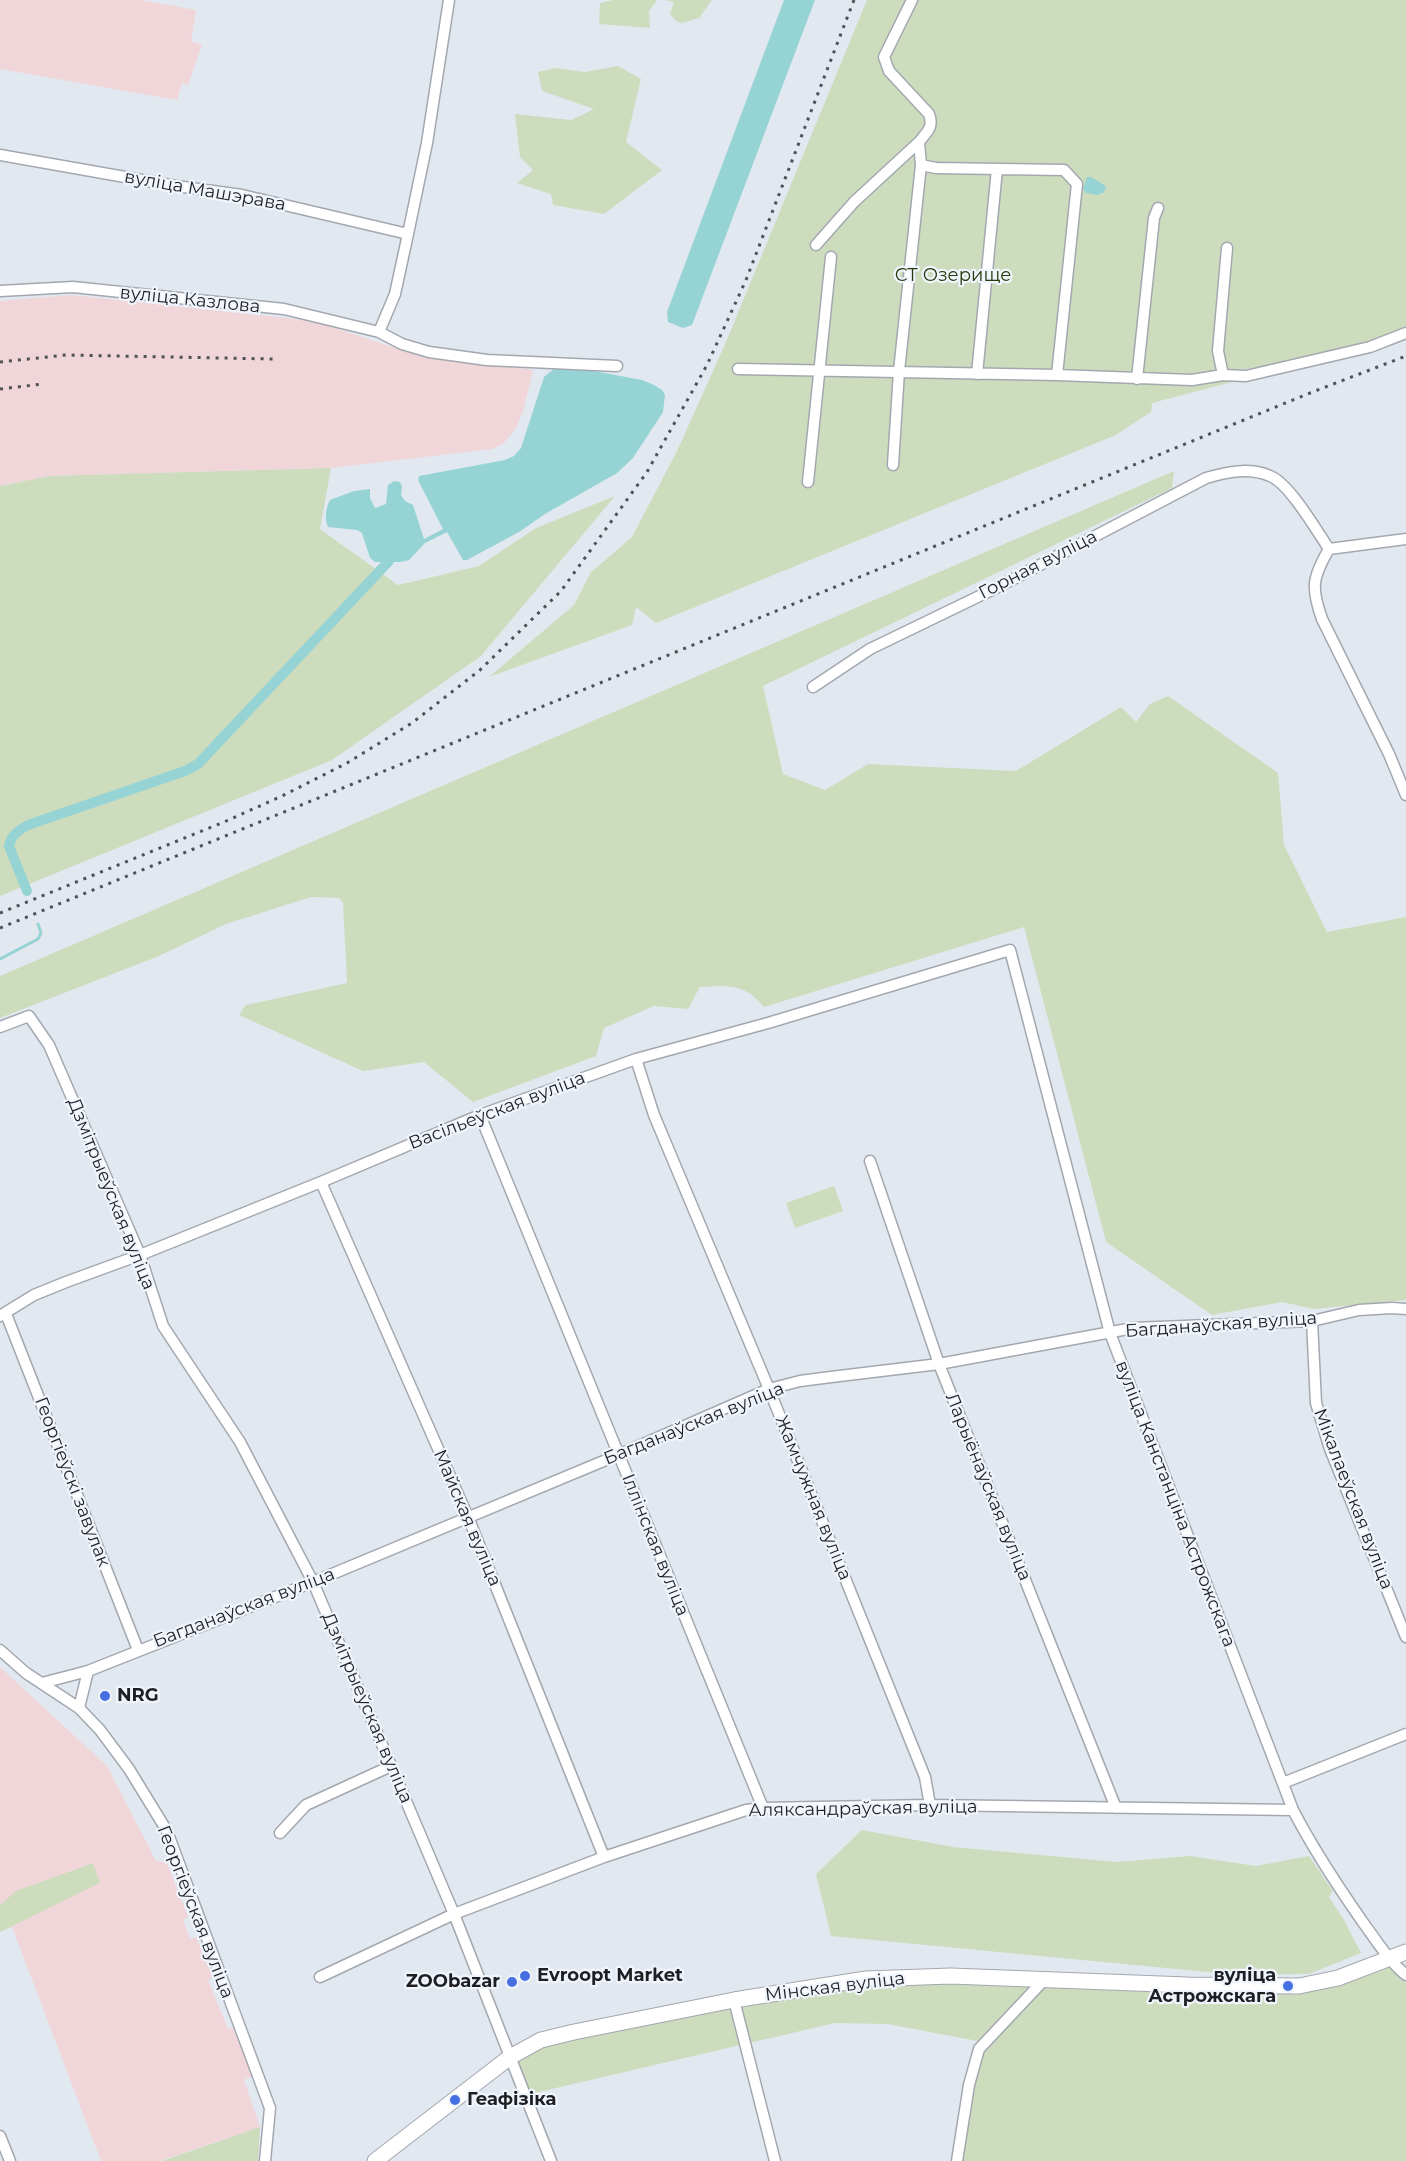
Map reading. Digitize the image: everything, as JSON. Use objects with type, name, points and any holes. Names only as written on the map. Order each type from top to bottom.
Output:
[{"type":"main road","name":"Мінская вуліца","points":[[375,2161],[510,2057],[540,2040],[734,2000],[866,1979],[951,1976],[1187,1985],[1299,1986],[1338,1978],[1406,1952]]},
{"type":"street","points":[[379,332],[395,294],[408,234],[427,143],[449,0]]},
{"type":"street","points":[[816,245],[854,202],[919,142],[931,127],[929,114],[889,71],[884,57],[912,0]]},
{"type":"street","points":[[893,465],[899,371],[921,165],[919,142]]},
{"type":"street","name":"вуліца Машэрава","points":[[0,155],[176,186],[242,195],[408,234]]},
{"type":"street","points":[[921,165],[936,168],[1064,170],[1077,184],[1057,375]]},
{"type":"street","points":[[977,374],[997,169]]},
{"type":"street","points":[[1137,379],[1154,218],[1158,208]]},
{"type":"street","points":[[1227,248],[1218,351],[1227,376]]},
{"type":"street","points":[[808,482],[831,257]]},
{"type":"street","name":"вуліца Казлова","points":[[0,291],[73,287],[276,309],[300,312],[379,332],[402,344],[429,352],[487,360],[617,366]]},
{"type":"street","points":[[738,369],[820,369],[1192,380],[1246,376],[1370,347],[1406,333]]},
{"type":"street","name":"Горная вуліца","points":[[813,687],[870,649],[1006,583],[1206,478],[1238,471],[1272,476],[1301,507],[1329,549]]},
{"type":"street","points":[[1406,538],[1329,549],[1313,587],[1322,619],[1389,754],[1406,795]]},
{"type":"street","name":"Васільеўская вуліца","points":[[3,1315],[34,1295],[321,1182],[480,1115],[636,1059],[768,1023],[1010,950]]},
{"type":"street","name":"вуліца Канстанціна Астрожскага","points":[[1010,950],[1110,1333],[1293,1810],[1310,1844],[1390,1959],[1406,1975]]},
{"type":"street","name":"Дзмітрыеўская вуліца","points":[[0,1027],[29,1016],[49,1045],[140,1255],[163,1326],[240,1442],[313,1582],[454,1914],[550,2161]]},
{"type":"street","name":"Жамчужная вуліца","points":[[636,1059],[654,1115],[769,1389],[925,1777],[930,1805]]},
{"type":"street","name":"Іллінская вуліца","points":[[480,1115],[763,1808]]},
{"type":"street","name":"Ларыёнаўская вуліца","points":[[870,1161],[939,1364],[1116,1808]]},
{"type":"street","name":"Майская вуліца","points":[[321,1182],[468,1517],[604,1857]]},
{"type":"street","name":"Багданаўская вуліца","points":[[42,1683],[88,1671],[313,1582],[618,1455],[769,1389],[800,1381],[939,1364],[1133,1328],[1311,1321],[1359,1310],[1406,1309]]},
{"type":"street","name":"Георгіеўскі завулак","points":[[3,1315],[138,1650]]},
{"type":"street","name":"Мікалаеўская вуліца","points":[[1311,1321],[1316,1403],[1330,1449],[1406,1638]]},
{"type":"street","name":"Георгіеўская вуліца","points":[[0,1650],[26,1673],[79,1708],[117,1752],[167,1831],[270,2108],[265,2161]]},
{"type":"street","points":[[79,1708],[88,1671]]},
{"type":"street","points":[[1283,1783],[1406,1734]]},
{"type":"street","points":[[280,1833],[306,1805],[392,1766]]},
{"type":"street","name":"Аляксандраўская вуліца","points":[[320,1977],[454,1914],[604,1857],[724,1816],[763,1808],[930,1805],[1293,1810]]},
{"type":"street","points":[[957,2161],[969,2085],[979,2049],[1044,1980]]},
{"type":"street","points":[[734,2000],[775,2161]]},
{"type":"street","points":[[0,2136],[10,2161]]},
{"type":"shaded area","points":[[0,0],[141,0],[196,10],[191,41],[202,45],[188,85],[182,82],[177,100],[0,69]]},
{"type":"shaded area","points":[[71,295],[314,321],[422,357],[533,370],[524,408],[516,428],[504,443],[492,449],[331,468],[49,476],[0,486],[0,301]]},
{"type":"shaded area","points":[[0,1667],[107,1766],[156,1861],[167,1863],[188,1917],[183,1920],[190,1939],[196,1937],[213,1978],[208,1980],[228,2029],[233,2028],[253,2076],[244,2080],[260,2127],[160,2161],[101,2161],[12,1927],[0,1932]]},
{"type":"green space","points":[[613,0],[657,0],[649,11],[650,28],[599,24],[600,3]]},
{"type":"green space","points":[[664,0],[712,0],[699,18],[682,23],[676,21],[670,14],[674,2]]},
{"type":"green space","name":"СТ Озерище","points":[[867,0],[1406,0],[1406,328],[1324,354],[1238,370],[1232,382],[1152,403],[1151,412],[1116,435],[656,623],[636,607],[632,625],[489,677],[574,605],[591,572],[632,537],[677,451],[726,342]]},
{"type":"green space","points":[[618,66],[641,79],[626,142],[662,170],[604,214],[553,205],[551,194],[517,183],[533,170],[520,157],[515,114],[571,120],[594,109],[542,91],[538,72],[555,68],[585,72]]},
{"type":"green space","points":[[331,468],[320,529],[398,585],[479,566],[536,528],[615,496],[481,656],[332,760],[0,896],[0,486],[49,476]]},
{"type":"green space","points":[[1174,471],[1172,488],[763,686],[783,774],[825,790],[868,764],[1016,771],[1121,707],[1136,722],[1150,704],[1168,696],[1278,773],[1284,845],[1327,932],[1406,917],[1406,1300],[1314,1309],[1282,1302],[1212,1315],[1106,1242],[1024,927],[764,1007],[757,999],[743,990],[728,987],[700,987],[688,1009],[654,1006],[604,1028],[596,1056],[473,1102],[424,1062],[363,1071],[239,1015],[246,1005],[347,983],[343,903],[339,898],[311,897],[226,924],[159,956],[0,1018],[0,976]]},
{"type":"green space","points":[[834,1186],[843,1211],[795,1228],[786,1203]]},
{"type":"green space","points":[[862,1830],[953,1847],[1117,1862],[1190,1856],[1256,1866],[1309,1856],[1333,1891],[1329,1897],[1361,1953],[1309,1974],[1239,1975],[831,1936],[816,1874]]},
{"type":"green space","points":[[93,1863],[100,1883],[0,1932],[0,1905],[16,1891]]},
{"type":"green space","points":[[1390,1959],[1406,1975],[1406,2161],[957,2161],[983,2042],[887,2024],[835,2023],[526,2095],[510,2057],[527,2046],[866,1979],[1278,1986]]},
{"type":"green space","points":[[260,2127],[258,2161],[162,2161]]},
{"type":"water","points":[[784,0],[815,0],[692,325],[683,328],[668,322],[667,312]]},
{"type":"water","points":[[1087,177],[1106,186],[1104,192],[1098,195],[1086,193],[1083,189]]},
{"type":"water","points":[[555,368],[594,371],[642,380],[662,390],[665,395],[663,412],[633,458],[617,473],[545,514],[519,532],[467,560],[463,560],[447,532],[425,543],[409,560],[375,562],[370,558],[362,533],[357,530],[328,527],[326,513],[330,500],[354,491],[370,489],[370,498],[375,508],[386,504],[388,485],[394,481],[400,482],[401,495],[405,501],[413,505],[424,539],[443,529],[418,480],[419,476],[505,460],[514,456],[521,448],[544,377]]},
{"type":"waterway","points":[[27,891],[9,846],[16,833],[28,825],[185,771],[198,764],[389,561]]},
{"type":"waterway","points":[[0,959],[38,939],[41,933],[38,924]]},
{"type":"railway","points":[[0,913],[224,822],[347,763],[412,723],[480,670],[561,591],[647,472],[707,365],[746,280],[854,0]]},
{"type":"railway","points":[[0,362],[66,355],[273,359]]},
{"type":"railway","points":[[0,928],[1310,393],[1406,356]]},
{"type":"railway","points":[[0,389],[43,384]]},
{"type":"place","name":"NRG","points":[[105,1696]]},
{"type":"place","name":"Evroopt Market","points":[[525,1976]]},
{"type":"place","name":"ZOObazar","points":[[512,1982]]},
{"type":"place","name":"вуліца Астрожскага","points":[[1288,1986]]},
{"type":"place","name":"Геафізіка","points":[[455,2100]]}]
